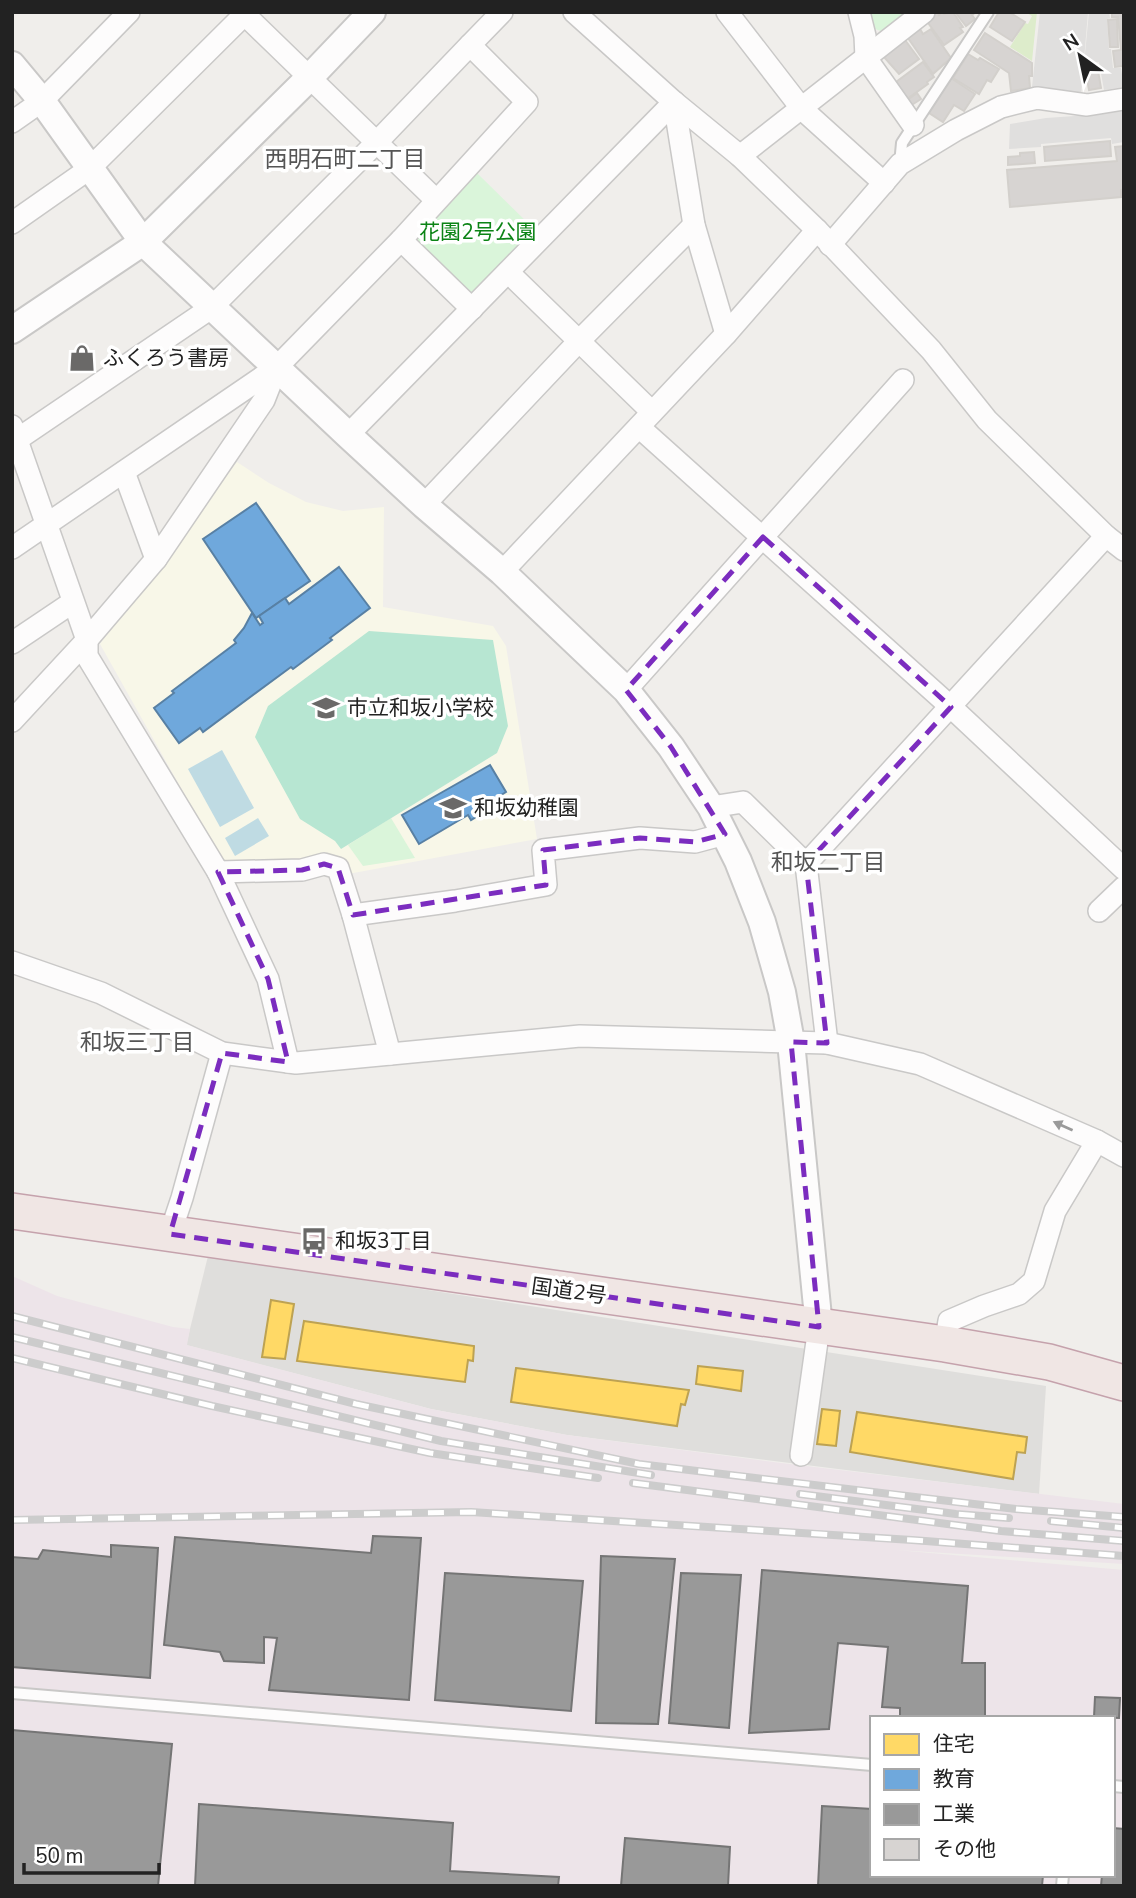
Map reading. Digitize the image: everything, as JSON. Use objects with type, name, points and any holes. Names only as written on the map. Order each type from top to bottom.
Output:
[{"type":"highway","name":"国道2号","points":[[12,1211],[945,1344],[1049,1363],[1124,1383]]},
{"type":"street","points":[[12,122],[42,101],[129,12]]},
{"type":"street","points":[[12,330],[143,242],[372,12]]},
{"type":"street","points":[[288,1062],[268,979],[218,872],[87,656],[87,640],[14,436],[211,308],[502,12]]},
{"type":"street","points":[[574,12],[674,102],[740,156],[824,238],[931,350],[987,420],[1106,536],[1124,550]]},
{"type":"street","points":[[727,12],[802,108],[884,183]]},
{"type":"street","points":[[859,12],[866,58],[913,125]]},
{"type":"street","points":[[740,156],[924,12]]},
{"type":"street","points":[[12,223],[89,169],[244,13],[436,200]]},
{"type":"street","points":[[12,548],[277,367],[401,240],[527,102],[470,45]]},
{"type":"street","points":[[12,65],[42,101],[143,242],[424,505],[502,572],[626,690],[671,747],[711,807],[738,861],[762,922],[782,992],[791,1042],[819,1327],[801,1455]]},
{"type":"street","points":[[502,572],[726,334],[884,183],[900,164],[1000,107],[1037,99],[1087,105],[1124,99]]},
{"type":"street","points":[[674,102],[694,225],[726,334]]},
{"type":"street","points":[[348,435],[674,102]]},
{"type":"street","points":[[424,505],[579,341],[694,225]]},
{"type":"street","points":[[401,240],[471,309]]},
{"type":"street","points":[[508,272],[579,341],[646,420],[763,537],[951,707],[1124,869]]},
{"type":"street","points":[[12,721],[87,640],[156,559],[264,400],[277,367]]},
{"type":"street","points":[[626,690],[903,380]]},
{"type":"street","points":[[124,472],[156,559]]},
{"type":"street","points":[[806,864],[1106,536]]},
{"type":"street","points":[[12,643],[73,602]]},
{"type":"street","points":[[711,807],[743,802],[806,864],[827,1043]]},
{"type":"street","points":[[353,915],[546,885],[543,850],[639,838],[695,842],[725,834]]},
{"type":"street","points":[[218,872],[302,870],[324,864],[338,869],[390,1054]]},
{"type":"street","points":[[1099,911],[1124,887]]},
{"type":"street","points":[[12,962],[101,993],[222,1053],[296,1063],[580,1036],[827,1043],[920,1063],[1097,1141],[1124,1156]]},
{"type":"street","points":[[170,1234],[222,1053]]},
{"type":"street","points":[[945,1344],[949,1321],[1019,1294],[1034,1281],[1055,1211],[1097,1141]]},
{"type":"lane","points":[[900,164],[902,143],[988,12]]},
{"type":"lane","points":[[12,1693],[870,1765]]},
{"type":"highlighted area","points":[[763,537],[951,707],[806,864],[827,1043],[791,1042],[819,1327],[170,1234],[222,1053],[288,1062],[268,979],[218,872],[302,870],[324,864],[338,868],[353,915],[546,885],[543,850],[640,838],[695,842],[725,834],[671,747],[626,690]]},
{"type":"shaded area","points":[[1040,12],[1088,12],[1081,96],[1032,87]]},
{"type":"shaded area","points":[[1089,12],[1109,12],[1109,49],[1113,68],[1121,68],[1124,87],[1104,90],[1099,62],[1084,64]]},
{"type":"shaded area","points":[[1124,106],[1124,142],[1112,144],[1111,138],[1009,149],[1010,124],[1089,115]]},
{"type":"shaded area","name":"市立和坂小学校","points":[[237,462],[269,483],[306,502],[343,511],[384,507],[383,607],[493,626],[506,646],[537,839],[348,874],[345,862],[328,854],[298,862],[223,863],[100,644]]},
{"type":"shaded area","points":[[208,1256],[1046,1386],[1039,1494],[567,1435],[431,1409],[186,1345]]},
{"type":"shaded area","points":[[12,1276],[57,1296],[173,1327],[190,1329],[187,1345],[431,1409],[567,1435],[1124,1504],[1124,1564],[896,1550],[1124,1570],[1124,1886],[12,1886]]},
{"type":"green space","points":[[866,12],[909,12],[881,31],[869,27]]},
{"type":"green space","points":[[1025,12],[1037,12],[1032,61],[1010,47],[1032,16]]},
{"type":"green space","name":"花園2号公園","points":[[476,172],[537,232],[471,298],[413,241]]},
{"type":"green space","points":[[369,631],[493,640],[508,726],[497,753],[341,849],[335,841],[300,819],[255,737],[268,706]]},
{"type":"green space","points":[[391,818],[415,858],[363,866],[348,845]]},
{"type":"water","points":[[222,750],[254,808],[220,827],[188,769]]},
{"type":"water","points":[[258,818],[269,836],[235,856],[225,838]]},
{"type":"building: 住宅","points":[[271,1300],[294,1304],[285,1359],[262,1357]]},
{"type":"building: 住宅","points":[[304,1321],[474,1346],[473,1361],[468,1360],[465,1382],[297,1361]]},
{"type":"building: 住宅","points":[[698,1366],[743,1371],[741,1391],[696,1384]]},
{"type":"building: 住宅","points":[[516,1368],[689,1390],[685,1405],[681,1404],[677,1426],[511,1402]]},
{"type":"building: 住宅","points":[[822,1409],[840,1411],[836,1446],[817,1444]]},
{"type":"building: 住宅","points":[[857,1412],[1027,1437],[1025,1453],[1017,1452],[1013,1479],[850,1452]]},
{"type":"building: 教育","points":[[256,503],[310,581],[256,618],[203,539]]},
{"type":"building: 教育","points":[[339,567],[370,608],[293,669],[291,667],[203,732],[200,728],[179,743],[154,708],[174,693],[172,691],[236,643],[234,640],[252,613],[260,625],[263,623],[259,616],[285,598],[289,604]]},
{"type":"building: 教育","points":[[490,765],[506,792],[490,802],[492,807],[471,820],[468,815],[419,844],[402,815]]},
{"type":"building: 工業","points":[[373,1536],[421,1538],[409,1700],[269,1690],[277,1638],[264,1637],[264,1663],[224,1661],[220,1652],[164,1645],[175,1537],[371,1553]]},
{"type":"building: 工業","points":[[111,1545],[158,1548],[150,1678],[12,1667],[12,1557],[38,1559],[43,1550],[111,1557]]},
{"type":"building: 工業","points":[[601,1556],[675,1559],[658,1724],[596,1723]]},
{"type":"building: 工業","points":[[762,1570],[968,1586],[962,1663],[985,1663],[985,1716],[900,1716],[900,1708],[882,1707],[888,1647],[838,1643],[829,1729],[749,1733]]},
{"type":"building: 工業","points":[[445,1573],[583,1581],[571,1711],[435,1700]]},
{"type":"building: 工業","points":[[681,1573],[741,1575],[729,1728],[669,1723]]},
{"type":"building: 工業","points":[[1095,1697],[1120,1698],[1119,1718],[1094,1716]]},
{"type":"building: 工業","points":[[12,1730],[172,1744],[158,1886],[12,1886]]},
{"type":"building: 工業","points":[[199,1804],[453,1823],[450,1871],[559,1877],[558,1886],[195,1886]]},
{"type":"building: 工業","points":[[822,1806],[870,1809],[870,1877],[1043,1877],[1042,1886],[818,1886]]},
{"type":"building: 工業","points":[[1115,1828],[1124,1829],[1124,1886],[1101,1886],[1102,1877],[1115,1877]]},
{"type":"building: 工業","points":[[625,1838],[730,1847],[728,1886],[621,1886]]},
{"type":"building: その他","points":[[937,12],[939,15],[942,12],[953,12],[963,27],[960,28],[963,32],[944,45],[926,20]]},
{"type":"building: その他","points":[[955,12],[976,12],[972,15],[975,19],[966,26]]},
{"type":"building: その他","points":[[999,12],[1009,12],[1025,22],[1012,41],[990,27]]},
{"type":"building: その他","points":[[1112,12],[1124,12],[1124,77],[1123,66],[1115,67],[1113,51],[1121,50],[1118,17],[1112,17]]},
{"type":"building: その他","points":[[1117,19],[1118,47],[1110,47],[1108,20]]},
{"type":"building: その他","points":[[920,29],[923,34],[931,29],[951,58],[933,74],[908,38]]},
{"type":"building: その他","points":[[985,33],[1032,63],[1030,88],[1011,91],[1009,73],[974,50]]},
{"type":"building: その他","points":[[905,40],[919,59],[899,74],[883,56]]},
{"type":"building: その他","points":[[968,54],[999,69],[991,82],[987,80],[979,94],[953,78]]},
{"type":"building: その他","points":[[923,62],[934,77],[907,99],[896,82]]},
{"type":"building: その他","points":[[1097,65],[1101,88],[1089,90],[1085,67]]},
{"type":"building: その他","points":[[951,78],[975,94],[964,111],[954,105],[943,122],[929,113]]},
{"type":"building: その他","points":[[917,93],[921,99],[910,106],[906,101]]},
{"type":"building: その他","points":[[1110,141],[1111,156],[1045,161],[1044,147]]},
{"type":"building: その他","points":[[1124,146],[1124,189],[1121,190],[1121,197],[1010,207],[1007,170],[1117,161],[1115,147]]},
{"type":"building: その他","points":[[1034,152],[1035,163],[1008,165],[1008,157]]},
{"type":"railway","points":[[12,1316],[356,1404],[639,1464],[1016,1509],[1124,1517]]},
{"type":"railway","points":[[12,1337],[441,1441],[651,1475]]},
{"type":"railway","points":[[12,1358],[212,1406],[430,1453],[598,1478]]},
{"type":"railway","points":[[633,1483],[1001,1531],[1124,1541]]},
{"type":"railway","points":[[800,1494],[1009,1518]]},
{"type":"railway","points":[[12,1520],[471,1512],[1124,1556]]},
{"type":"railway","points":[[1051,1521],[1124,1528]]},
{"type":"place","name":"ふくろう書房","points":[[82,358]]},
{"type":"place","name":"市立和坂小学校","points":[[326,708]]},
{"type":"place","name":"和坂幼稚園","points":[[453,808]]},
{"type":"place","name":"和坂3丁目","points":[[314,1241]]},
{"type":"district","name":"西明石町二丁目","points":[[345,159]]},
{"type":"district","name":"和坂二丁目","points":[[828,862]]},
{"type":"district","name":"和坂三丁目","points":[[137,1042]]}]
